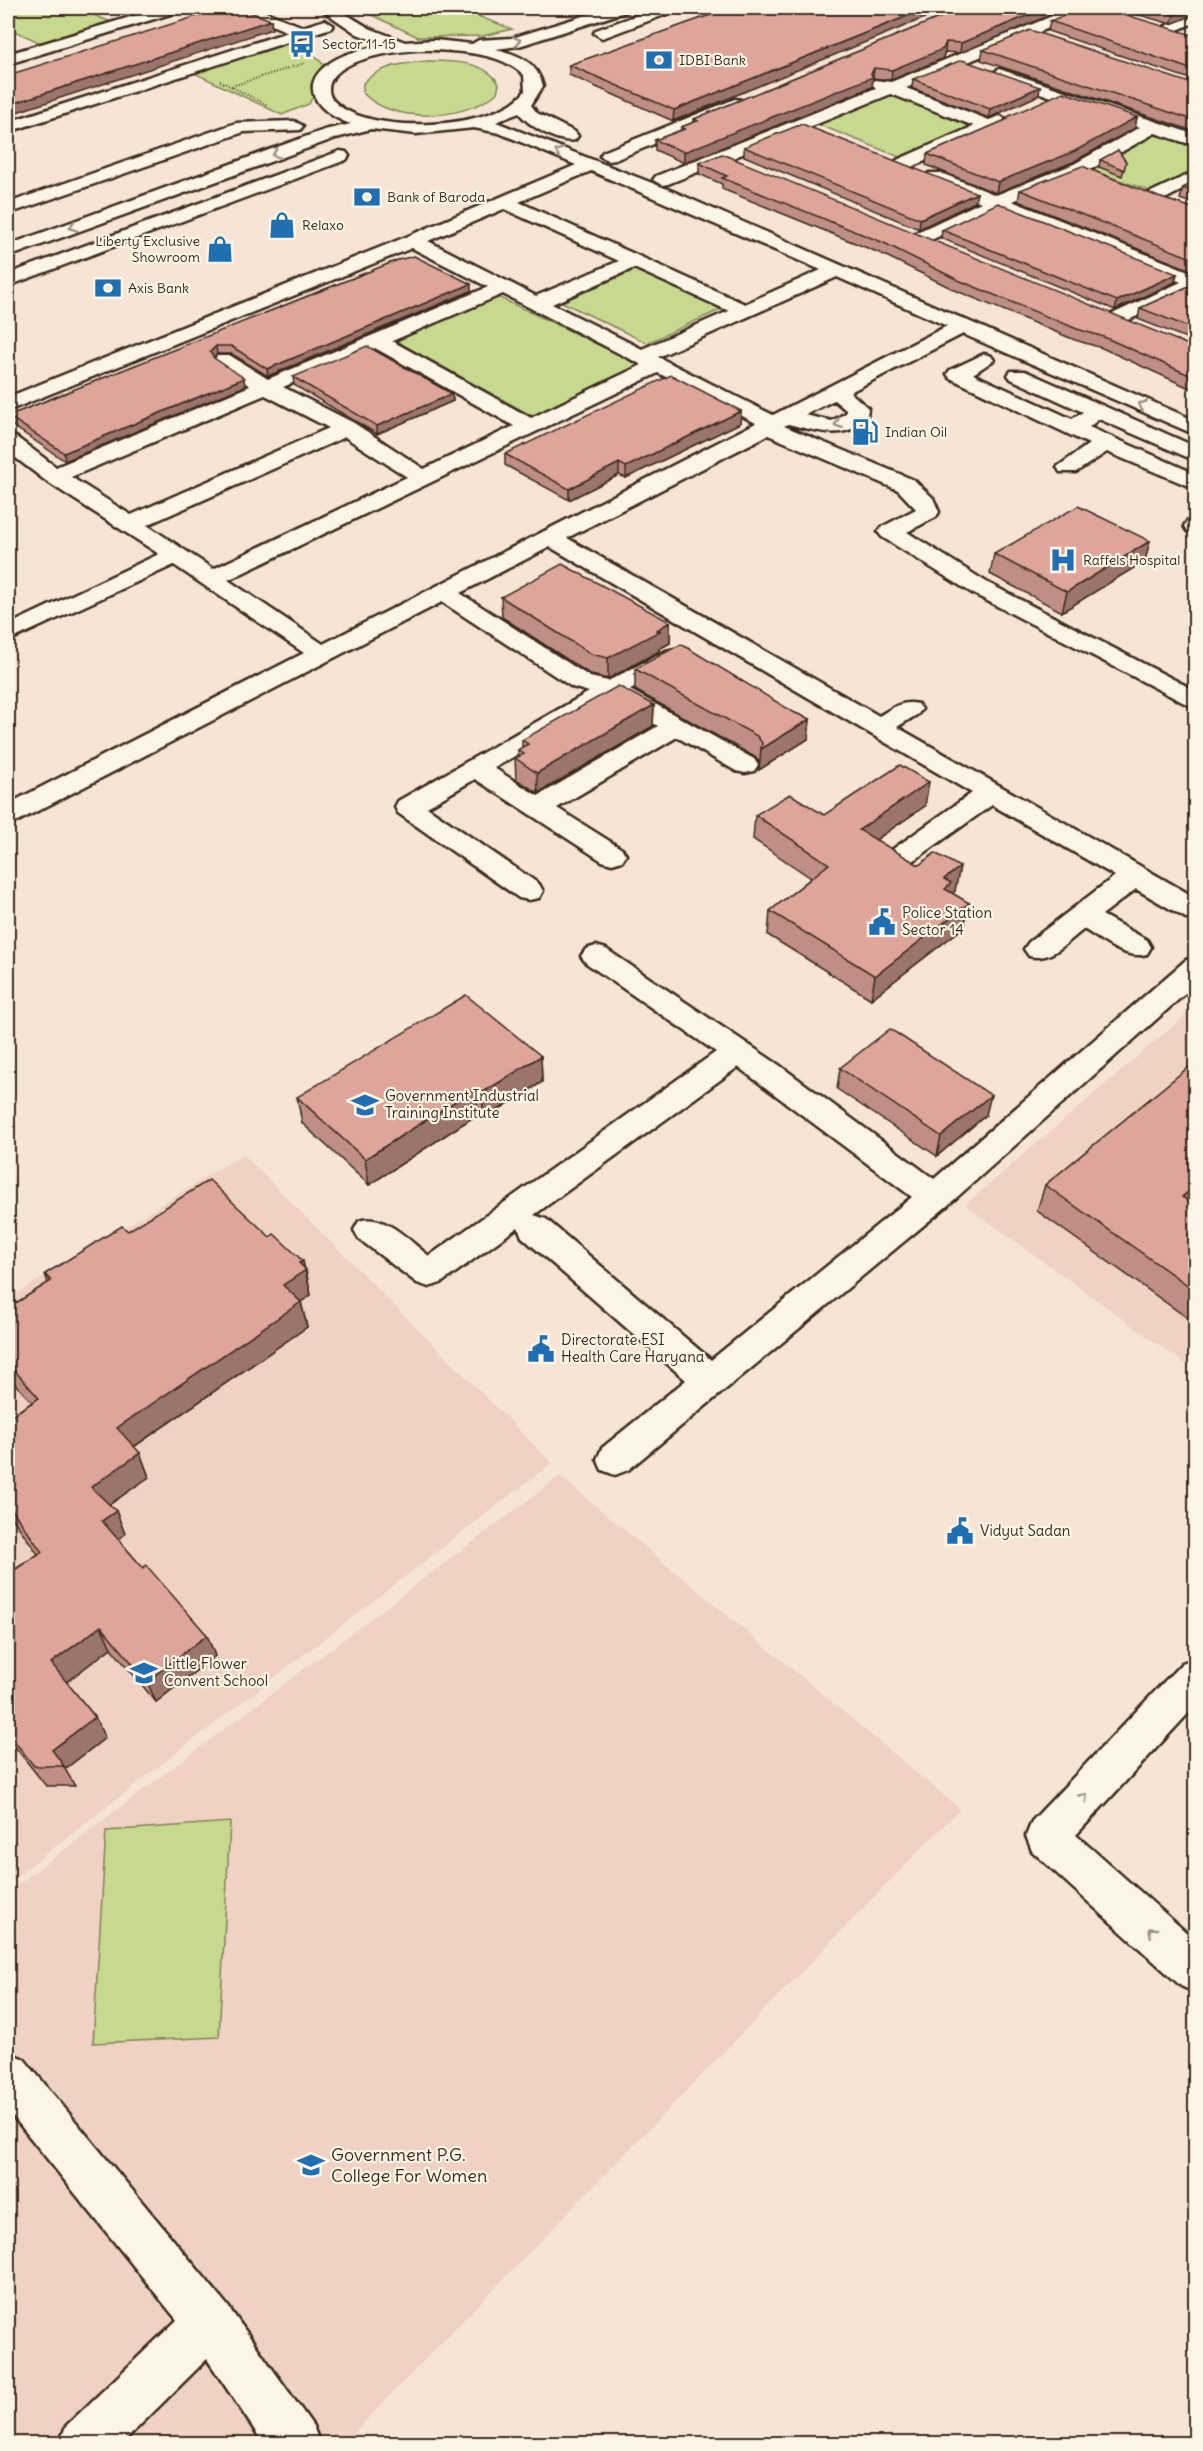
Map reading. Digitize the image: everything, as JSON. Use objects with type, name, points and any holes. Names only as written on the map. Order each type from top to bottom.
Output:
[{"type":"street","points":[[8,59],[175,8]]},
{"type":"street","points":[[244,8],[299,31]]},
{"type":"street","points":[[326,8],[363,31],[404,47]]},
{"type":"street","points":[[562,28],[564,16],[588,8]]},
{"type":"street","points":[[308,13],[325,25],[345,47],[404,47],[513,43],[562,28],[670,8]]},
{"type":"street","points":[[662,180],[1084,8]]},
{"type":"street","points":[[99,11],[148,34]]},
{"type":"street","points":[[626,15],[651,32]]},
{"type":"street","points":[[590,38],[626,15]]},
{"type":"street","points":[[1186,36],[1161,28],[1196,16]]},
{"type":"street","points":[[8,127],[299,31],[325,25]]},
{"type":"street","points":[[1028,32],[1050,40]]},
{"type":"street","points":[[17,40],[36,50]]},
{"type":"street","points":[[345,47],[333,69],[322,82],[320,91],[324,100],[332,108],[349,117],[372,123],[412,128],[475,123],[494,118],[522,105],[531,96],[535,87],[534,78],[528,69],[511,59],[488,51],[459,46]]},
{"type":"street","points":[[931,51],[1196,141]]},
{"type":"street","points":[[528,69],[540,57]]},
{"type":"street","points":[[869,80],[990,126]]},
{"type":"street","points":[[1039,104],[1059,95]]},
{"type":"street","points":[[609,156],[751,97]]},
{"type":"street","points":[[522,105],[531,117],[609,156],[1196,412]]},
{"type":"street","points":[[96,197],[294,126],[332,108]]},
{"type":"street","points":[[903,165],[1020,112]]},
{"type":"street","points":[[8,251],[309,142],[372,123]]},
{"type":"street","points":[[475,123],[504,129],[590,165],[837,270],[1196,429]]},
{"type":"street","points":[[802,124],[822,132]]},
{"type":"street","points":[[8,209],[242,127],[294,126]]},
{"type":"street","points":[[920,238],[997,201],[1080,168],[1154,127]]},
{"type":"street","points":[[8,280],[340,156],[309,142]]},
{"type":"street","points":[[723,156],[745,165]]},
{"type":"street","points":[[883,156],[1196,282]]},
{"type":"street","points":[[8,404],[413,241],[590,165]]},
{"type":"street","points":[[1080,168],[1101,176]]},
{"type":"street","points":[[1154,198],[1196,176]]},
{"type":"street","points":[[1133,189],[1174,206]]},
{"type":"street","points":[[506,202],[745,311]]},
{"type":"street","points":[[113,212],[144,229]]},
{"type":"street","points":[[898,229],[942,247]]},
{"type":"street","points":[[413,241],[650,361],[906,485],[925,502],[928,512],[890,532],[980,588],[1196,701]]},
{"type":"street","points":[[536,303],[635,261]]},
{"type":"street","points":[[211,579],[532,426],[745,311],[837,270]]},
{"type":"street","points":[[1118,319],[1196,282]]},
{"type":"street","points":[[54,476],[504,287]]},
{"type":"street","points":[[1095,310],[1137,327]]},
{"type":"street","points":[[11,807],[322,654],[963,326]]},
{"type":"street","points":[[937,339],[1196,455]]},
{"type":"street","points":[[375,340],[532,426]]},
{"type":"street","points":[[224,360],[268,388],[346,429],[422,477]]},
{"type":"street","points":[[984,360],[957,374],[1105,444],[1196,482]]},
{"type":"street","points":[[774,422],[836,427],[856,416],[857,408],[836,391]]},
{"type":"street","points":[[1073,428],[1099,412]]},
{"type":"street","points":[[130,524],[346,429]]},
{"type":"street","points":[[1068,467],[1105,444]]},
{"type":"street","points":[[10,446],[322,654]]},
{"type":"street","points":[[549,537],[1196,911]]},
{"type":"street","points":[[8,611],[17,630],[176,555]]},
{"type":"street","points":[[442,592],[581,682],[612,690],[745,765]]},
{"type":"street","points":[[529,891],[408,807],[612,690],[691,658],[719,635]]},
{"type":"street","points":[[878,728],[909,709]]},
{"type":"street","points":[[537,808],[677,726]]},
{"type":"street","points":[[476,768],[612,855]]},
{"type":"street","points":[[896,860],[991,793]]},
{"type":"street","points":[[1039,949],[1134,876]]},
{"type":"street","points":[[1082,916],[1137,947]]},
{"type":"street","points":[[596,957],[737,1052],[873,1149],[935,1197]]},
{"type":"street","points":[[615,1460],[935,1197],[1196,967]]},
{"type":"street","points":[[371,1230],[429,1274],[737,1052]]},
{"type":"street","points":[[534,1228],[712,1381]]},
{"type":"street","points":[[1196,1676],[1047,1836],[1196,1971]]},
{"type":"street","points":[[8,2076],[210,2322],[295,2444]]},
{"type":"street","points":[[84,2444],[210,2322]]},
{"type":"path","points":[[231,86],[305,63],[312,68]]},
{"type":"shaded area","points":[[1195,1007],[1195,1371],[965,1205]]},
{"type":"shaded area","name":"Little Flower Convent School","points":[[243,1154],[552,1463],[8,1883],[8,1299]]},
{"type":"shaded area","name":"Government P.G. College For Women","points":[[560,1476],[960,1809],[349,2438],[353,2443],[8,2444],[8,1892]]},
{"type":"green space","points":[[8,8],[76,8],[111,22],[43,44],[8,28]]},
{"type":"green space","points":[[357,8],[457,8],[512,29],[483,36],[418,37]]},
{"type":"green space","points":[[295,37],[327,68],[309,104],[282,115],[190,71]]},
{"type":"green space","points":[[429,61],[458,62],[486,71],[499,84],[497,93],[484,102],[467,109],[429,115],[392,110],[376,103],[363,93],[363,83],[378,72],[402,64]]},
{"type":"green space","points":[[885,93],[974,126],[902,158],[812,122]]},
{"type":"green space","points":[[1157,133],[1195,147],[1195,171],[1153,192],[1085,168]]},
{"type":"green space","points":[[637,269],[722,309],[647,343],[562,302]]},
{"type":"green space","points":[[498,297],[644,366],[534,417],[394,340]]},
{"type":"green space","points":[[230,1822],[219,2037],[93,2043],[106,1831]]},
{"type":"building","points":[[223,8],[240,8],[271,20],[8,105],[8,75]]},
{"type":"building","points":[[730,8],[927,8],[674,110],[569,65]]},
{"type":"building","points":[[963,8],[1046,8],[961,43],[946,42],[943,49],[892,70],[874,68],[871,74],[873,77],[684,152],[655,140],[685,129],[681,127],[698,121],[694,119]]},
{"type":"building","points":[[1082,8],[1103,8],[1196,36],[1196,71],[1050,21]]},
{"type":"building","points":[[1150,8],[1189,8],[1174,15]]},
{"type":"building","points":[[1030,30],[1196,85],[1196,121],[983,50]]},
{"type":"building","points":[[962,60],[1040,87],[990,109],[913,79]]},
{"type":"building","points":[[1063,92],[1137,117],[1075,151],[998,182],[927,154],[1008,119],[1005,118]]},
{"type":"building","points":[[802,124],[977,193],[920,219],[744,147]]},
{"type":"building","points":[[1118,150],[1126,162],[1124,170],[1100,160]]},
{"type":"building","points":[[722,154],[1196,348],[1196,378],[1104,337],[1077,329],[958,280],[884,243],[722,178],[727,176],[699,163]]},
{"type":"building","points":[[1082,166],[1161,198],[1196,209],[1196,260],[1020,190]]},
{"type":"building","points":[[1196,182],[1196,193],[1183,188]]},
{"type":"building","points":[[998,203],[1177,274],[1117,301],[942,230]]},
{"type":"building","points":[[414,256],[471,284],[267,369],[231,346],[216,346],[210,352],[214,358],[244,378],[64,453],[8,416],[398,260]]},
{"type":"building","points":[[1196,283],[1196,330],[1140,308]]},
{"type":"building","points":[[367,346],[452,394],[377,426],[293,377]]},
{"type":"building","points":[[671,375],[741,411],[626,467],[619,463],[569,489],[505,454]]},
{"type":"building","points":[[1078,506],[1150,541],[1067,592],[994,554]]},
{"type":"building","points":[[562,564],[670,622],[657,630],[660,631],[608,658],[591,654],[501,597]]},
{"type":"building","points":[[681,644],[795,713],[810,719],[761,749],[762,743],[757,736],[635,669]]},
{"type":"building","points":[[618,686],[654,705],[537,773],[515,758],[524,754],[518,750],[528,744],[522,740]]},
{"type":"building","points":[[900,765],[929,782],[859,830],[919,865],[935,853],[960,867],[944,879],[951,883],[945,889],[969,903],[875,976],[770,911],[829,864],[755,815],[790,794],[824,815]]},
{"type":"building","points":[[466,995],[541,1056],[482,1093],[476,1088],[365,1159],[297,1097]]},
{"type":"building","points":[[890,1029],[991,1095],[941,1136],[840,1068]]},
{"type":"building","points":[[1196,1061],[1196,1185],[1182,1197],[1196,1206],[1196,1291],[1045,1185]]},
{"type":"building","points":[[209,1180],[270,1237],[274,1234],[303,1261],[299,1263],[306,1270],[283,1285],[301,1302],[117,1428],[140,1453],[91,1487],[116,1511],[102,1521],[143,1568],[146,1565],[207,1635],[147,1681],[101,1626],[51,1663],[95,1717],[52,1750],[64,1766],[34,1766],[8,1733],[8,1574],[42,1552],[8,1504],[8,1418],[39,1398],[8,1363],[8,1308],[51,1281],[45,1274],[122,1226],[128,1231]]},
{"type":"place","name":"Sector 11-15","points":[[302,44]]},
{"type":"place","name":"IDBI Bank","points":[[659,60]]},
{"type":"place","name":"Bank of Baroda","points":[[367,197]]},
{"type":"place","name":"Relaxo","points":[[282,225]]},
{"type":"place","name":"Liberty Exclusive Showroom","points":[[220,249]]},
{"type":"place","name":"Axis Bank","points":[[108,288]]},
{"type":"place","name":"Indian Oil","points":[[865,432]]},
{"type":"place","name":"Raffels Hospital","points":[[1063,560]]},
{"type":"place","name":"Police Station Sector 14","points":[[882,922]]},
{"type":"place","name":"Government Industrial Training Institute","points":[[365,1105]]},
{"type":"place","name":"Directorate ESI Health Care Haryana","points":[[541,1349]]},
{"type":"place","name":"Vidyut Sadan","points":[[960,1531]]},
{"type":"place","name":"Little Flower Convent School","points":[[144,1673]]},
{"type":"place","name":"Government P.G. College For Women","points":[[311,2165]]}]
